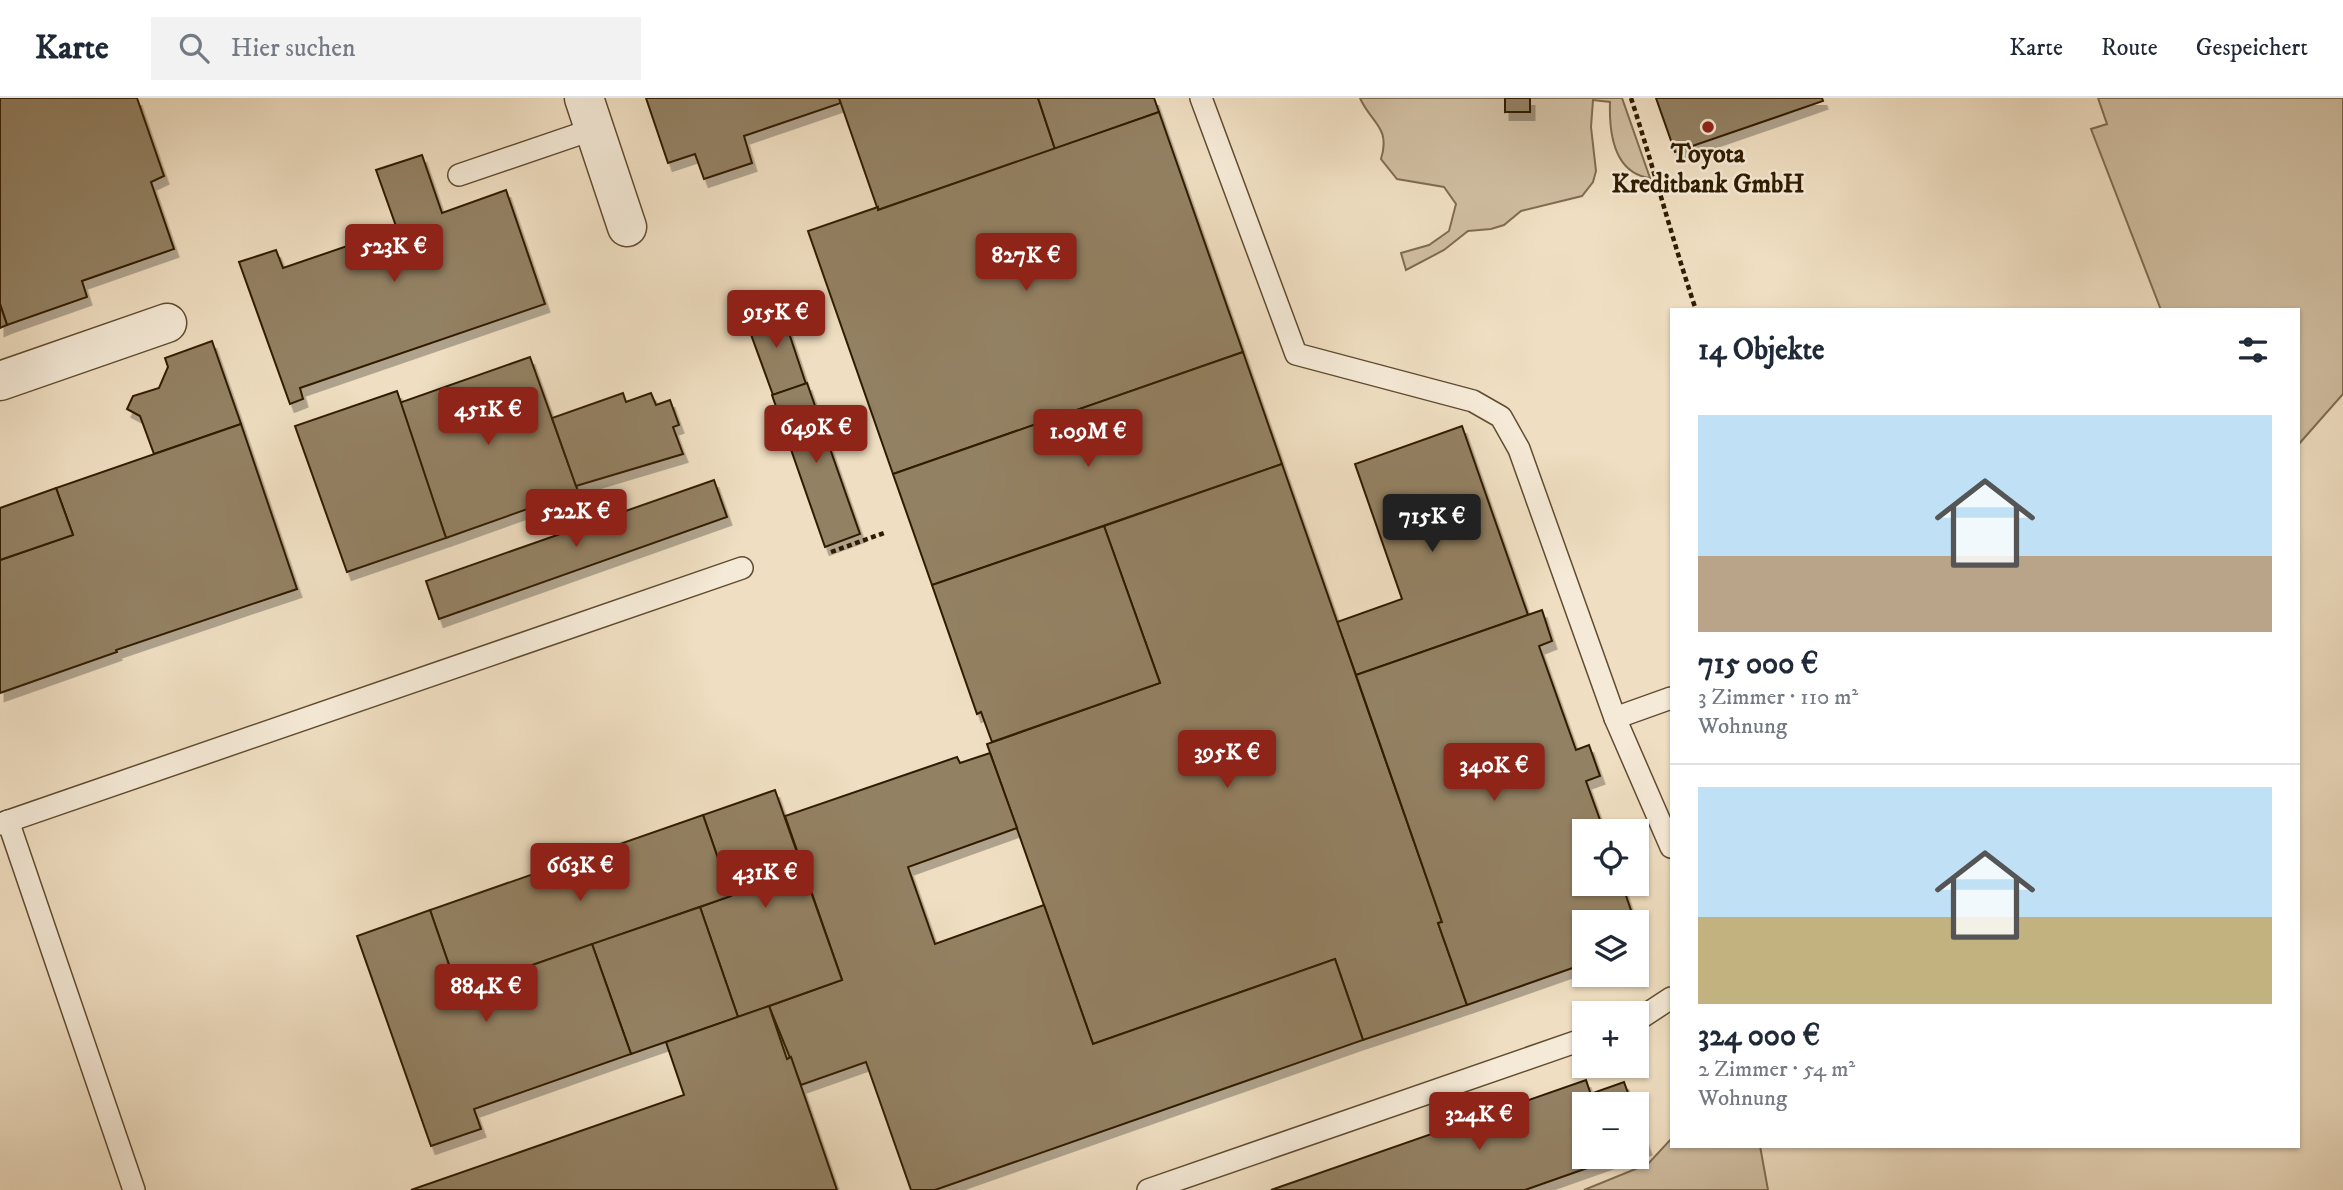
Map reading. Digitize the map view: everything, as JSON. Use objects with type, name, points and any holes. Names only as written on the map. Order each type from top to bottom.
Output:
[{"type":"street","points":[[589,113],[627,227]]},
{"type":"street","points":[[0,381],[167,323]]},
{"type":"lane","points":[[1201,98],[1296,354],[1473,401],[1501,417],[1519,449],[1615,718],[1670,845]]},
{"type":"lane","points":[[459,175],[589,113]]},
{"type":"lane","points":[[134,1190],[4,822],[742,568]]},
{"type":"lane","points":[[1615,718],[1670,698]]},
{"type":"lane","points":[[1649,1012],[1670,999]]},
{"type":"lane","points":[[1148,1190],[1572,1043]]},
{"type":"path","points":[[1631,98],[1663,196],[1666,220],[1695,308]]},
{"type":"path","points":[[831,552],[884,533]]},
{"type":"shaded area","points":[[1360,98],[1505,98],[1505,112],[1530,98],[1622,98],[1650,178],[1638,175],[1621,160],[1613,138],[1610,102],[1593,100],[1591,127],[1596,171],[1593,182],[1582,196],[1521,211],[1504,225],[1491,229],[1468,231],[1444,250],[1406,270],[1401,253],[1429,245],[1449,231],[1456,204],[1444,187],[1397,179],[1381,159],[1382,132]]},
{"type":"shaded area","points":[[2098,98],[2343,98],[2343,394],[2300,443],[2300,308],[2160,308],[2091,129],[2107,124]]},
{"type":"shaded area","points":[[1670,1140],[1670,1148],[1760,1148],[1768,1190],[1584,1190],[1636,1169],[1649,1169],[1649,1163]]},
{"type":"building","points":[[0,98],[137,98],[164,176],[151,182],[174,249],[82,281],[87,297],[7,325],[0,304]]},
{"type":"building","points":[[646,98],[839,98],[841,103],[744,136],[752,163],[704,179],[695,154],[668,163]]},
{"type":"building","points":[[839,98],[1038,98],[1055,149],[878,210]]},
{"type":"building","points":[[1038,98],[1154,98],[1159,112],[1055,149]]},
{"type":"building","points":[[1505,98],[1530,98],[1530,112],[1505,112]]},
{"type":"building","name":"Toyota Kreditbank GmbH","points":[[1656,98],[1822,98],[1823,101],[1675,152]]},
{"type":"building","points":[[1159,112],[1243,352],[893,474],[808,231],[878,207],[878,210]]},
{"type":"building","points":[[422,155],[442,213],[506,190],[545,304],[300,388],[303,399],[290,404],[239,262],[276,250],[283,268],[397,229],[376,170]]},
{"type":"building","points":[[0,304],[7,325],[0,328]]},
{"type":"building","points":[[780,306],[806,384],[773,395],[745,318]]},
{"type":"building","points":[[212,341],[241,424],[154,454],[140,416],[127,409],[133,396],[159,388],[168,367],[165,358]]},
{"type":"building","points":[[1243,352],[1282,464],[932,585],[893,474]]},
{"type":"building","points":[[530,357],[578,491],[446,538],[399,403]]},
{"type":"building","points":[[807,383],[860,534],[825,547],[772,395]]},
{"type":"building","points":[[397,391],[446,538],[347,572],[295,426]]},
{"type":"building","points":[[623,393],[626,402],[651,393],[656,405],[670,400],[679,425],[673,427],[683,454],[576,486],[552,418]]},
{"type":"building","points":[[241,424],[297,589],[116,650],[117,652],[0,693],[0,560],[73,535],[56,488]]},
{"type":"building","points":[[1462,426],[1528,615],[1356,675],[1337,622],[1402,599],[1355,464]]},
{"type":"building","points":[[1282,464],[1442,922],[1438,923],[1467,1005],[1363,1040],[1335,959],[1093,1044],[987,744],[1160,683],[1104,526]]},
{"type":"building","points":[[714,480],[727,517],[439,619],[426,581]]},
{"type":"building","points":[[56,488],[73,535],[0,560],[0,508]]},
{"type":"building","points":[[1104,526],[1160,683],[992,742],[981,712],[977,714],[932,585]]},
{"type":"building","points":[[1542,610],[1552,641],[1539,646],[1576,750],[1589,745],[1600,776],[1586,781],[1600,819],[1572,819],[1572,896],[1626,896],[1631,910],[1572,910],[1572,968],[1467,1005],[1438,923],[1442,922],[1356,675]]},
{"type":"building","points":[[990,753],[1017,828],[908,867],[935,944],[1044,905],[1093,1044],[1335,959],[1363,1040],[935,1190],[911,1190],[866,1062],[801,1085],[769,1006],[842,980],[785,816],[957,757],[960,763]]},
{"type":"building","points":[[775,790],[842,980],[738,1017],[700,907],[731,896],[703,815]]},
{"type":"building","points":[[703,815],[731,896],[458,991],[430,910]]},
{"type":"building","points":[[700,907],[738,1017],[631,1054],[592,944]]},
{"type":"building","points":[[430,910],[458,991],[592,944],[631,1054],[474,1109],[481,1129],[431,1146],[357,936]]},
{"type":"building","points":[[769,1006],[787,1059],[791,1057],[837,1190],[411,1190],[684,1095],[666,1042]]},
{"type":"building","points":[[1586,1080],[1590,1092],[1572,1092],[1572,1169],[1585,1169],[1525,1190],[1271,1190]]},
{"type":"building","points":[[1624,1082],[1628,1092],[1596,1092]]},
{"type":"place","name":"Toyota Kreditbank GmbH","points":[[1708,127]]}]
